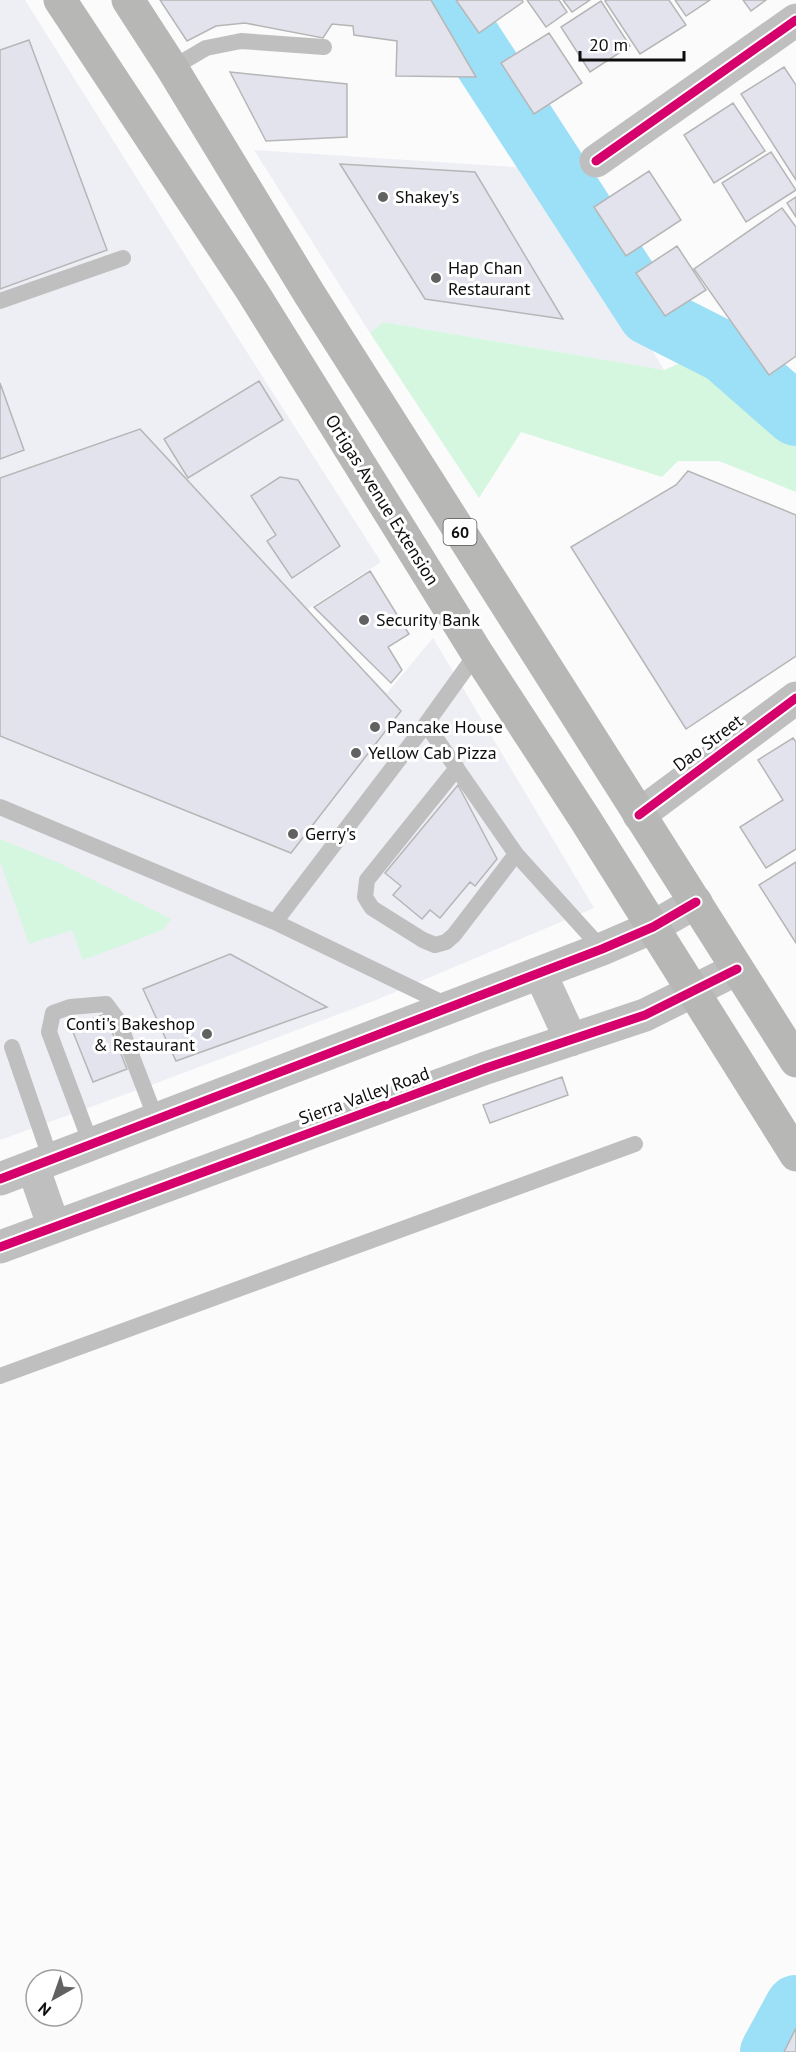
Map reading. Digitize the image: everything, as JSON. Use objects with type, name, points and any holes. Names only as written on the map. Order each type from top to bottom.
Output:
[{"type":"main road","name":"Ortigas Avenue Extension","points":[[60,0],[258,300],[477,652],[796,1155]]},
{"type":"main road","name":"60","points":[[128,0],[310,295],[639,815],[737,969],[792,1047]]},
{"type":"street","points":[[596,161],[796,20]]},
{"type":"street","name":"Dao Street","points":[[639,815],[796,699]]},
{"type":"street","points":[[0,1179],[602,949],[653,927],[696,902]]},
{"type":"street","name":"Sierra Valley Road","points":[[0,1247],[486,1068],[645,1015],[737,969]]},
{"type":"street","points":[[540,973],[571,1040]]},
{"type":"street","points":[[42,1163],[54,1227]]},
{"type":"lane","points":[[172,68],[206,48],[241,40],[324,47]]},
{"type":"lane","points":[[0,302],[123,258]]},
{"type":"lane","points":[[274,922],[426,724],[477,652]]},
{"type":"lane","points":[[426,724],[516,854],[602,949]]},
{"type":"lane","points":[[457,768],[367,880],[365,897],[372,908],[423,940],[435,945],[446,942],[454,935],[516,854]]},
{"type":"lane","points":[[0,807],[274,922],[450,1006]]},
{"type":"lane","points":[[91,1144],[49,1032],[53,1013],[70,1007],[106,1004],[118,1020],[156,1119]]},
{"type":"lane","points":[[12,1047],[42,1163]]},
{"type":"lane","points":[[0,1376],[635,1144]]},
{"type":"shaded area","points":[[0,0],[25,0],[381,562],[305,611],[387,693],[433,638],[594,908],[376,1000],[0,1140]]},
{"type":"shaded area","points":[[254,150],[544,169],[664,370],[383,322],[370,333]]},
{"type":"shaded area","points":[[796,1975],[796,2052],[756,2052]]},
{"type":"green space","points":[[383,322],[664,370],[702,354],[796,426],[796,492],[719,461],[678,461],[662,477],[521,432],[479,498],[370,333]]},
{"type":"green space","points":[[0,839],[59,863],[171,919],[163,929],[155,933],[83,960],[72,930],[29,944],[0,861]]},
{"type":"building","points":[[160,0],[431,0],[476,77],[396,76],[397,41],[354,35],[353,26],[332,24],[323,38],[245,23],[216,26],[187,41]]},
{"type":"building","points":[[456,0],[522,0],[523,2],[479,33]]},
{"type":"building","points":[[527,0],[559,0],[567,12],[546,27]]},
{"type":"building","points":[[563,0],[590,0],[572,12]]},
{"type":"building","points":[[669,0],[686,25],[640,54],[605,1]]},
{"type":"building","points":[[675,0],[710,0],[686,16]]},
{"type":"building","points":[[743,0],[766,0],[751,11]]},
{"type":"building","points":[[601,1],[630,46],[590,72],[561,27]]},
{"type":"building","points":[[549,33],[582,83],[534,114],[501,63]]},
{"type":"building","points":[[29,40],[107,250],[0,289],[0,50]]},
{"type":"building","points":[[784,67],[796,85],[796,180],[741,94]]},
{"type":"building","points":[[230,72],[347,84],[347,137],[266,141]]},
{"type":"building","points":[[733,103],[765,151],[714,183],[684,135]]},
{"type":"building","points":[[771,152],[796,190],[746,222],[722,183]]},
{"type":"building","points":[[340,164],[475,172],[563,319],[425,299]]},
{"type":"building","points":[[649,171],[681,220],[626,256],[594,207]]},
{"type":"building","points":[[796,197],[796,217],[787,203]]},
{"type":"building","points":[[782,208],[796,227],[796,356],[769,375],[694,269]]},
{"type":"building","points":[[677,246],[706,290],[665,316],[636,273]]},
{"type":"building","points":[[259,381],[283,420],[188,478],[164,439]]},
{"type":"building","points":[[0,383],[24,450],[0,459]]},
{"type":"building","points":[[140,429],[401,711],[291,853],[0,736],[0,478]]},
{"type":"building","points":[[688,471],[796,515],[796,656],[686,729],[571,547],[676,485]]},
{"type":"building","points":[[280,477],[298,480],[340,546],[292,578],[267,541],[276,535],[251,496]]},
{"type":"building","name":"Security Bank","points":[[370,571],[409,634],[388,647],[402,670],[391,683],[314,607]]},
{"type":"building","points":[[793,738],[796,742],[796,849],[766,868],[740,827],[783,800],[758,760]]},
{"type":"building","points":[[458,785],[497,859],[475,886],[470,882],[440,918],[430,910],[422,919],[393,895],[401,886],[385,873]]},
{"type":"building","points":[[796,862],[796,943],[759,885]]},
{"type":"building","name":"Conti's Bakeshop & Restaurant","points":[[230,954],[327,1007],[176,1061],[143,989]]},
{"type":"building","points":[[105,1014],[127,1069],[93,1082],[71,1027]]},
{"type":"building","points":[[562,1077],[568,1095],[490,1123],[483,1105]]},
{"type":"building","points":[[796,2028],[796,2052],[784,2052]]},
{"type":"waterway","points":[[445,0],[649,314],[724,352],[796,415]]},
{"type":"waterway","points":[[771,2052],[796,2006]]},
{"type":"cycle path","points":[[596,161],[796,20]]},
{"type":"cycle path","points":[[639,815],[796,698]]},
{"type":"cycle path","points":[[0,1179],[602,949],[653,927],[696,902]]},
{"type":"cycle path","points":[[0,1247],[486,1068],[645,1015],[737,969]]},
{"type":"place","name":"Shakey's","points":[[383,197]]},
{"type":"place","name":"Hap Chan Restaurant","points":[[436,278]]},
{"type":"place","name":"Security Bank","points":[[364,620]]},
{"type":"place","name":"Pancake House","points":[[375,727]]},
{"type":"place","name":"Yellow Cab Pizza","points":[[356,753]]},
{"type":"place","name":"Gerry's","points":[[293,834]]},
{"type":"place","name":"Conti's Bakeshop & Restaurant","points":[[207,1034]]}]
